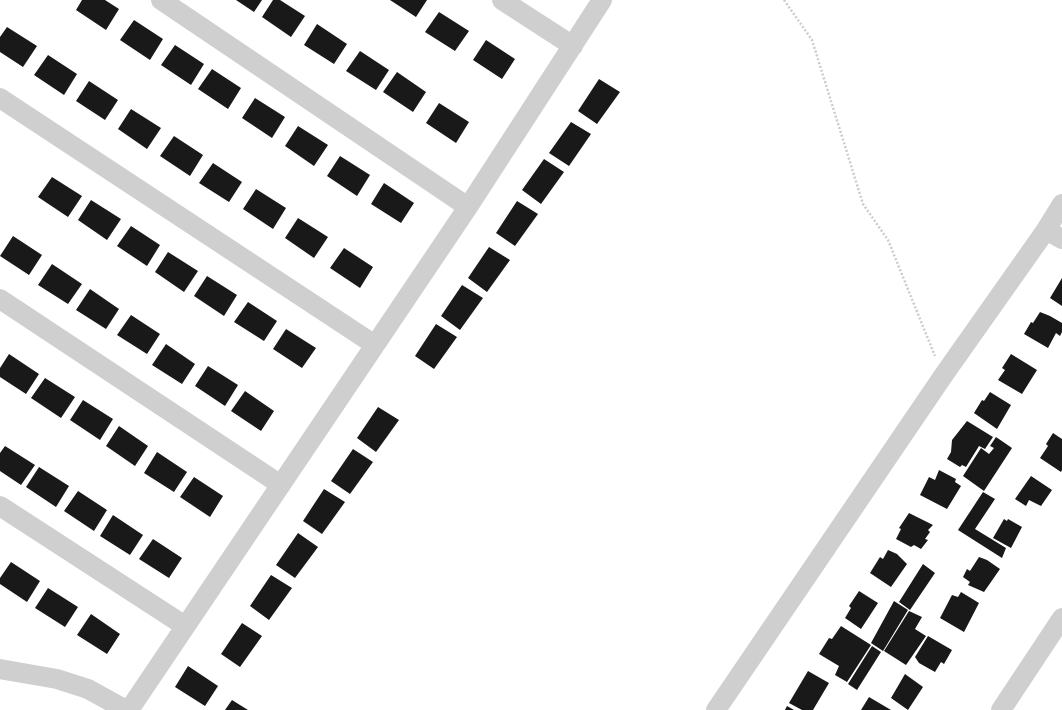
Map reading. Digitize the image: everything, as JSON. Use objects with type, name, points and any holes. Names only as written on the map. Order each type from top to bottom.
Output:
[{"type":"street","points":[[162,0],[468,207]]},
{"type":"street","points":[[502,0],[573,46]]},
{"type":"street","points":[[0,668],[57,679],[88,689],[128,710],[468,207],[602,0]]},
{"type":"street","points":[[0,98],[375,345]]},
{"type":"street","points":[[716,710],[942,376],[1054,234],[1062,204]]},
{"type":"street","points":[[0,299],[281,485]]},
{"type":"street","points":[[0,506],[185,626]]},
{"type":"street","points":[[1001,710],[1062,618]]},
{"type":"path","points":[[784,0],[812,40],[864,204],[888,240],[942,376]]},
{"type":"building","points":[[82,0],[105,0],[119,9],[106,30],[76,10]]},
{"type":"building","points":[[236,0],[262,0],[254,12]]},
{"type":"building","points":[[273,0],[280,0],[305,16],[291,37],[262,17]]},
{"type":"building","points":[[390,0],[427,0],[416,17]]},
{"type":"building","points":[[439,12],[469,31],[455,51],[425,32]]},
{"type":"building","points":[[134,20],[163,39],[150,60],[120,40]]},
{"type":"building","points":[[317,24],[347,44],[334,64],[304,45]]},
{"type":"building","points":[[7,27],[37,46],[23,67],[0,52],[0,37]]},
{"type":"building","points":[[486,40],[515,59],[502,79],[473,60]]},
{"type":"building","points":[[175,45],[204,64],[191,85],[161,65]]},
{"type":"building","points":[[360,51],[389,70],[376,90],[346,71]]},
{"type":"building","points":[[48,55],[77,74],[64,95],[34,75]]},
{"type":"building","points":[[212,69],[241,88],[228,109],[198,89]]},
{"type":"building","points":[[397,72],[426,92],[413,112],[383,92]]},
{"type":"building","points":[[599,79],[620,92],[597,124],[578,111]]},
{"type":"building","points":[[89,81],[118,100],[105,120],[76,101]]},
{"type":"building","points":[[255,98],[285,117],[272,138],[242,118]]},
{"type":"building","points":[[439,103],[469,122],[456,143],[426,123]]},
{"type":"building","points":[[131,109],[161,128],[147,149],[118,129]]},
{"type":"building","points":[[571,122],[591,134],[569,166],[549,153]]},
{"type":"building","points":[[298,126],[328,145],[314,166],[285,146]]},
{"type":"building","points":[[174,136],[203,155],[190,176],[160,156]]},
{"type":"building","points":[[340,156],[370,175],[357,196],[327,176]]},
{"type":"building","points":[[544,159],[564,172],[541,204],[522,190]]},
{"type":"building","points":[[213,163],[242,182],[229,202],[199,183]]},
{"type":"building","points":[[52,177],[82,196],[68,217],[38,197]]},
{"type":"building","points":[[384,183],[414,203],[401,223],[371,204]]},
{"type":"building","points":[[256,189],[286,208],[273,229],[243,209]]},
{"type":"building","points":[[91,200],[121,219],[107,240],[78,220]]},
{"type":"building","points":[[517,201],[538,214],[515,246],[496,233]]},
{"type":"building","points":[[298,218],[328,237],[314,258],[285,238]]},
{"type":"building","points":[[131,226],[160,245],[147,266],[117,246]]},
{"type":"building","points":[[13,236],[42,255],[29,275],[0,256]]},
{"type":"building","points":[[489,247],[510,260],[487,292],[468,278]]},
{"type":"building","points":[[344,248],[373,267],[360,288],[330,268]]},
{"type":"building","points":[[168,252],[198,271],[184,292],[155,272]]},
{"type":"building","points":[[52,264],[82,284],[68,304],[38,285]]},
{"type":"building","points":[[207,276],[237,295],[224,316],[194,296]]},
{"type":"building","points":[[1062,278],[1062,306],[1050,298]]},
{"type":"building","points":[[462,285],[483,298],[460,330],[441,316]]},
{"type":"building","points":[[90,289],[119,309],[106,329],[76,310]]},
{"type":"building","points":[[248,302],[277,321],[264,341],[234,322]]},
{"type":"building","points":[[1040,312],[1062,323],[1062,332],[1060,336],[1056,333],[1048,348],[1024,334],[1031,322],[1033,323]]},
{"type":"building","points":[[131,315],[160,334],[147,354],[117,335]]},
{"type":"building","points":[[436,324],[457,337],[434,369],[415,356]]},
{"type":"building","points":[[286,329],[316,348],[302,368],[273,349]]},
{"type":"building","points":[[166,344],[195,364],[182,384],[152,365]]},
{"type":"building","points":[[9,354],[39,374],[26,394],[0,377],[0,368]]},
{"type":"building","points":[[1011,354],[1037,370],[1022,394],[998,380],[1005,370],[1002,368]]},
{"type":"building","points":[[208,366],[238,385],[225,406],[195,386]]},
{"type":"building","points":[[45,378],[75,397],[61,418],[31,398]]},
{"type":"building","points":[[245,391],[274,411],[261,431],[231,411]]},
{"type":"building","points":[[990,392],[1011,405],[997,429],[974,413],[982,400],[984,401]]},
{"type":"building","points":[[83,400],[113,419],[100,440],[70,420]]},
{"type":"building","points":[[378,407],[399,420],[376,452],[357,438]]},
{"type":"building","points":[[967,421],[993,437],[985,449],[979,446],[966,467],[962,465],[960,467],[947,459],[951,452],[952,440]]},
{"type":"building","points":[[119,426],[148,446],[135,466],[106,446]]},
{"type":"building","points":[[1053,433],[1062,439],[1061,472],[1040,458],[1048,446],[1046,444]]},
{"type":"building","points":[[996,437],[1012,448],[984,491],[963,476],[981,448],[989,454],[994,448],[990,446]]},
{"type":"building","points":[[5,446],[35,465],[21,485],[0,471],[0,453]]},
{"type":"building","points":[[353,449],[373,462],[350,494],[331,481]]},
{"type":"building","points":[[157,452],[187,472],[174,492],[144,473]]},
{"type":"building","points":[[39,467],[69,486],[56,507],[26,487]]},
{"type":"building","points":[[939,470],[956,479],[955,482],[961,486],[947,509],[920,495],[929,477],[935,480]]},
{"type":"building","points":[[1031,476],[1052,490],[1041,506],[1029,500],[1026,506],[1015,499]]},
{"type":"building","points":[[194,477],[223,496],[210,517],[180,497]]},
{"type":"building","points":[[324,489],[345,502],[322,534],[303,521]]},
{"type":"building","points":[[78,491],[107,510],[94,531],[64,511]]},
{"type":"building","points":[[983,492],[995,499],[975,529],[1006,548],[1002,558],[958,530]]},
{"type":"building","points":[[909,513],[933,525],[928,530],[930,532],[925,539],[928,540],[921,549],[914,545],[911,547],[896,539],[901,529],[899,528]]},
{"type":"building","points":[[113,515],[143,535],[130,555],[100,536]]},
{"type":"building","points":[[1004,519],[1007,521],[1008,519],[1022,527],[1011,548],[993,538]]},
{"type":"building","points":[[298,533],[318,547],[295,578],[276,565]]},
{"type":"building","points":[[153,539],[182,558],[169,578],[139,559]]},
{"type":"building","points":[[888,550],[897,554],[907,564],[891,587],[870,573],[880,557],[883,559]]},
{"type":"building","points":[[979,557],[987,560],[1000,569],[984,592],[968,585],[970,582],[963,577],[967,569],[970,571]]},
{"type":"building","points":[[11,562],[40,581],[27,602],[0,584],[0,578]]},
{"type":"building","points":[[923,564],[935,573],[910,610],[899,602]]},
{"type":"building","points":[[271,575],[292,588],[269,620],[250,606]]},
{"type":"building","points":[[48,588],[78,607],[65,627],[35,608]]},
{"type":"building","points":[[859,591],[878,603],[861,629],[845,618],[851,608],[849,606]]},
{"type":"building","points":[[961,592],[979,603],[964,632],[940,618],[952,595],[958,597]]},
{"type":"building","points":[[894,601],[908,610],[883,651],[871,643]]},
{"type":"building","points":[[909,611],[922,617],[915,629],[926,636],[906,665],[884,651]]},
{"type":"building","points":[[91,614],[120,634],[107,654],[77,635]]},
{"type":"building","points":[[242,623],[262,636],[240,667],[221,654]]},
{"type":"building","points":[[841,626],[871,645],[847,682],[835,675],[839,666],[819,654],[829,638],[832,639]]},
{"type":"building","points":[[928,636],[952,650],[944,664],[941,662],[935,672],[919,663],[915,657]]},
{"type":"building","points":[[872,646],[881,652],[857,690],[848,684]]},
{"type":"building","points":[[188,666],[218,686],[205,706],[175,687]]},
{"type":"building","points":[[808,671],[829,683],[813,710],[802,710],[789,703]]},
{"type":"building","points":[[905,674],[923,687],[908,710],[891,698]]},
{"type":"building","points":[[869,697],[891,710],[861,710]]},
{"type":"building","points":[[232,700],[248,710],[225,710]]},
{"type":"building","points":[[787,706],[794,710],[785,710]]}]
